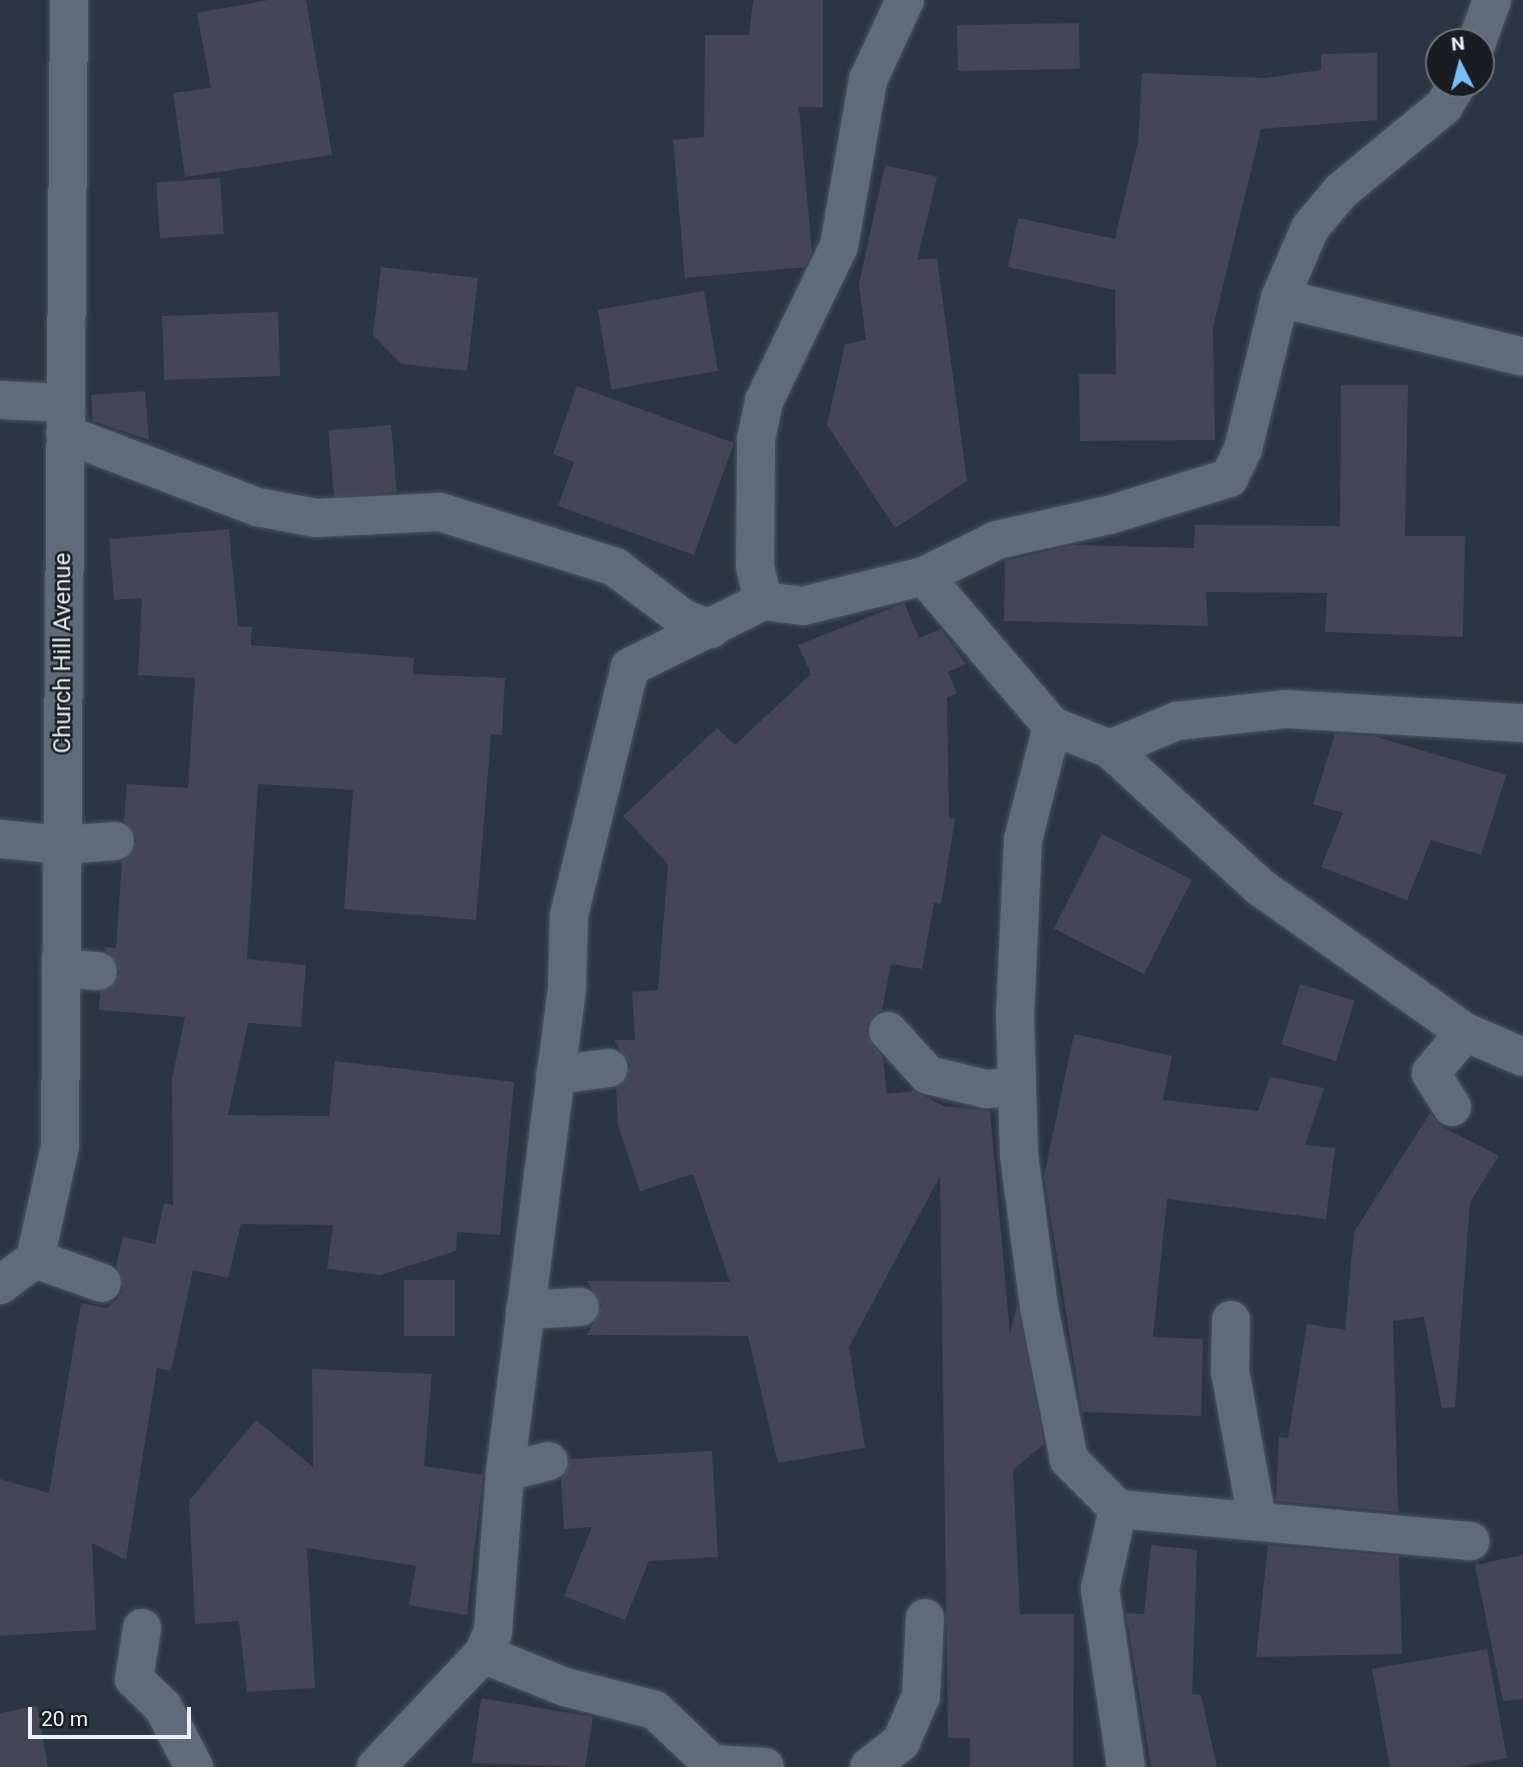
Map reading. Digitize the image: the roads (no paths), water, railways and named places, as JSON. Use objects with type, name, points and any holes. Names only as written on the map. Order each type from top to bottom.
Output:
[{"type":"street","name":"Church Hill Avenue","points":[[35,1259],[60,1146],[69,0]]},
{"type":"street","points":[[1481,28],[1492,0]]},
{"type":"street","points":[[762,601],[754,566],[756,439],[766,391],[839,246],[868,80],[901,2]]},
{"type":"street","points":[[376,1767],[483,1654],[493,1632],[505,1472],[555,1075],[569,915],[630,667],[711,629],[762,601],[803,606],[924,576],[997,540],[1108,515],[1229,478],[1243,449],[1280,298],[1310,228],[1341,191],[1402,145],[1444,98]]},
{"type":"street","points":[[1280,298],[1523,357]]},
{"type":"street","points":[[0,400],[65,419],[257,507],[316,518],[440,512],[614,567],[684,619],[711,629]]},
{"type":"street","points":[[924,576],[1052,726],[1110,749],[1260,887],[1465,1032],[1523,1057]]},
{"type":"street","points":[[1110,749],[1177,721],[1285,709],[1523,723]]},
{"type":"street","points":[[1052,726],[1023,840],[1017,1087],[1034,1271],[1069,1460],[1118,1509],[1471,1541]]},
{"type":"street","points":[[0,839],[62,845],[114,841]]},
{"type":"street","points":[[61,968],[98,971]]},
{"type":"street","points":[[888,1031],[928,1075],[986,1089],[1017,1087]]},
{"type":"street","points":[[1452,1107],[1431,1073],[1465,1032]]},
{"type":"street","points":[[555,1075],[609,1068]]},
{"type":"street","points":[[0,1285],[35,1259],[102,1283]]},
{"type":"street","points":[[525,1310],[580,1307]]},
{"type":"street","points":[[1231,1320],[1230,1371],[1257,1520]]},
{"type":"street","points":[[505,1472],[549,1461]]},
{"type":"street","points":[[1118,1509],[1100,1589],[1126,1767]]},
{"type":"street","points":[[869,1767],[901,1742],[920,1696],[925,1618]]},
{"type":"street","points":[[142,1628],[134,1679],[163,1707],[194,1767]]},
{"type":"street","points":[[483,1654],[565,1687],[655,1710],[712,1763],[765,1767]]}]
